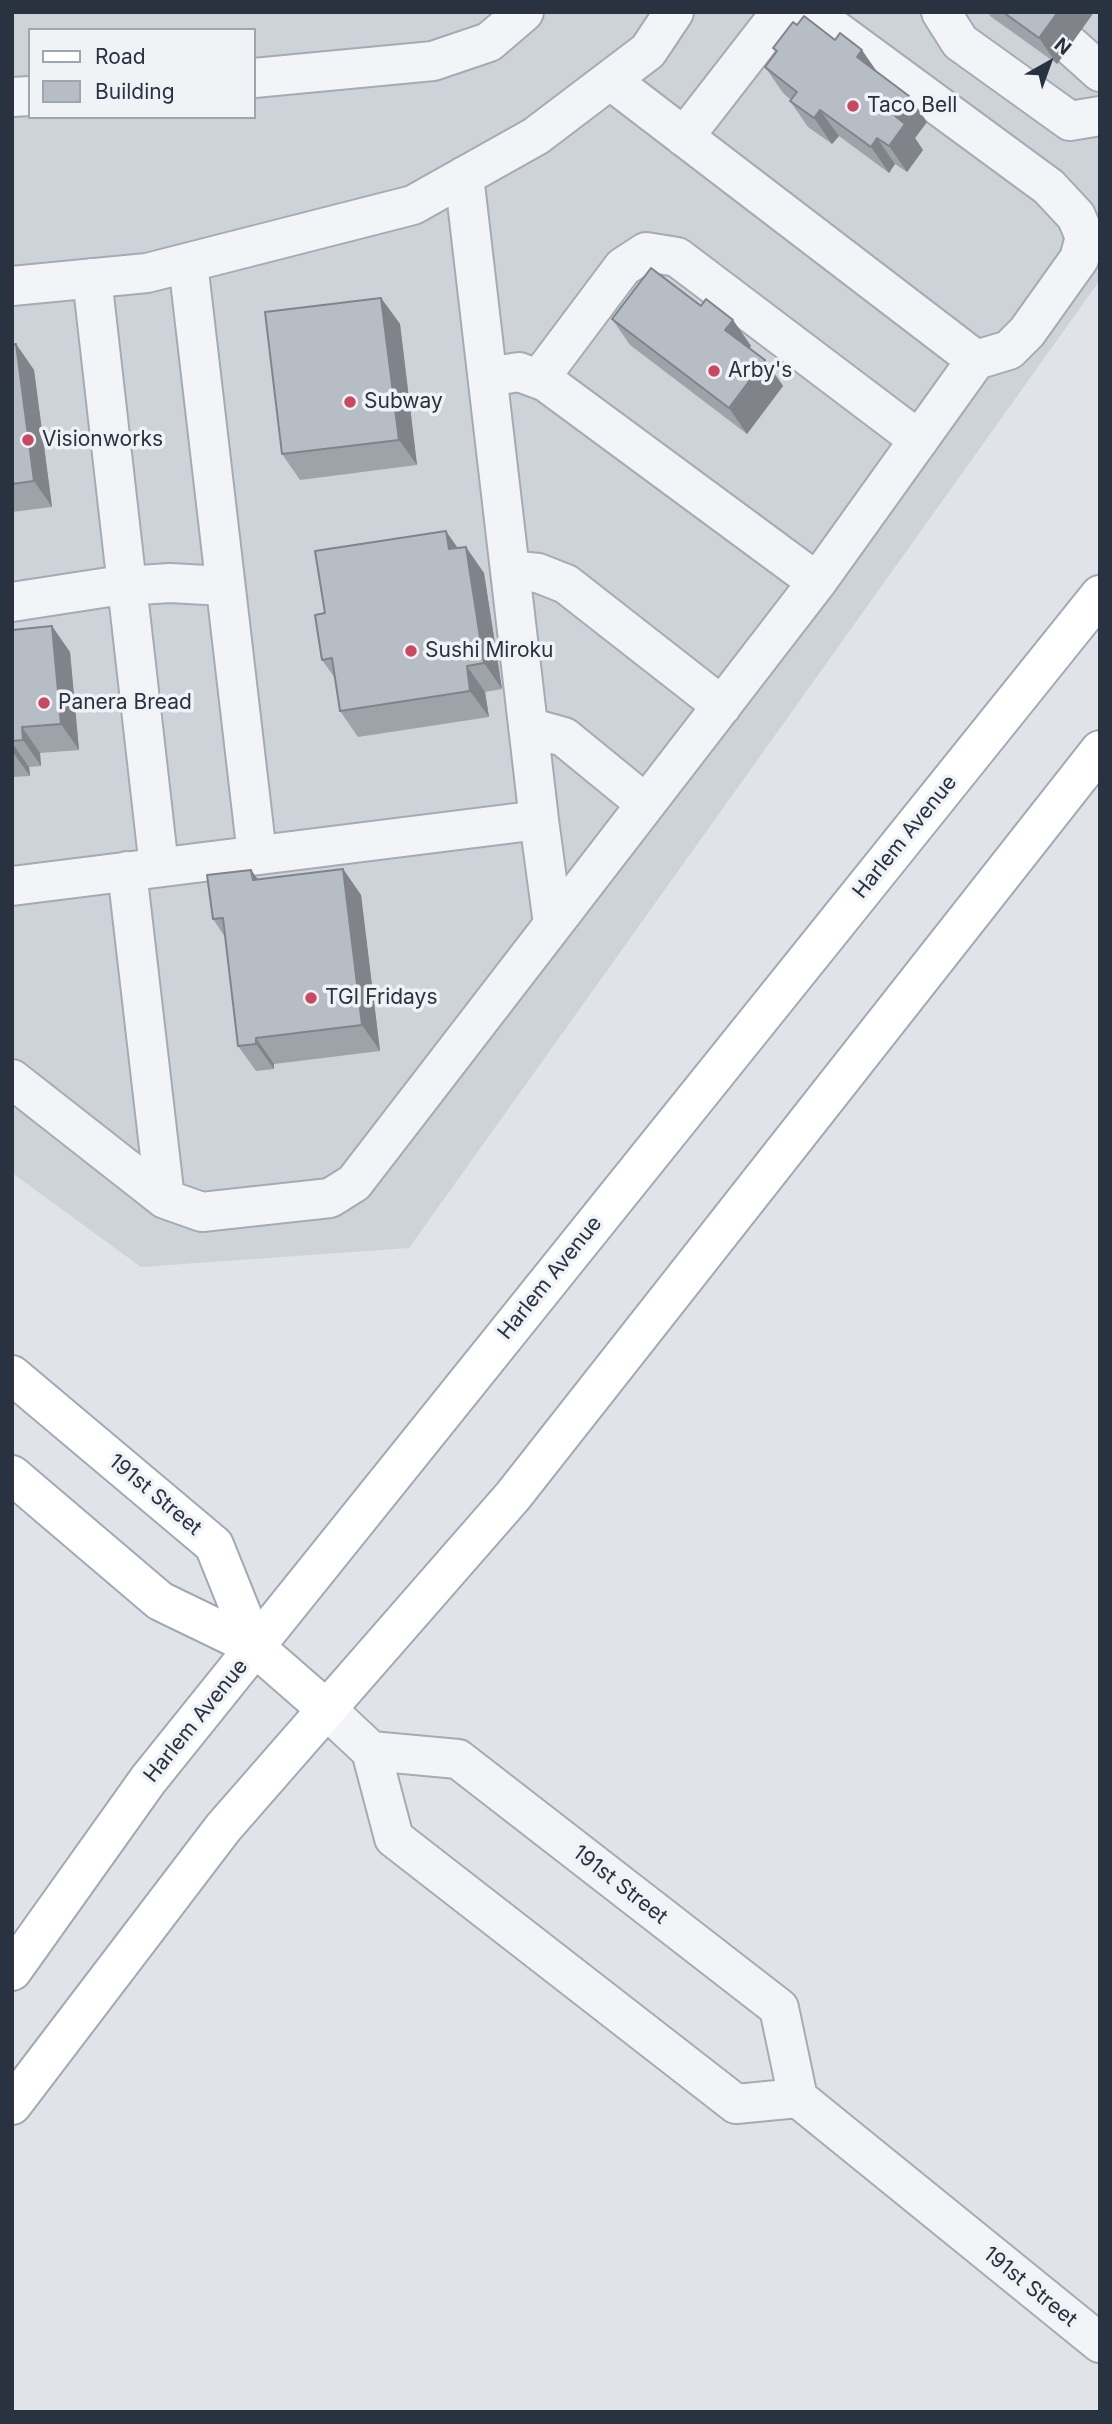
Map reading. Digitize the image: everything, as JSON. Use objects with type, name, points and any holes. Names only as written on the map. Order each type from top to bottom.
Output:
[{"type":"main road","name":"Harlem Avenue","points":[[12,1972],[148,1780],[1100,595]]},
{"type":"main road","points":[[12,2105],[223,1828],[325,1708],[513,1496],[1100,750]]},
{"type":"main road","name":"191st Street","points":[[12,1374],[214,1545],[256,1647]]},
{"type":"main road","name":"191st Street","points":[[12,1475],[160,1601],[256,1647],[325,1708]]},
{"type":"street","points":[[256,78],[433,61],[489,42],[524,12]]},
{"type":"street","points":[[12,286],[146,273],[413,205],[536,136],[648,51],[674,12]]},
{"type":"street","points":[[941,12],[960,41],[1070,121],[1100,117]]},
{"type":"street","points":[[12,1079],[165,1199],[202,1212],[330,1198],[354,1183],[817,582],[976,360],[1009,350],[1027,332],[1079,259],[1085,237],[1076,216],[1049,187],[820,18],[802,13],[786,16],[771,25],[684,137]]},
{"type":"street","points":[[1070,46],[1100,72]]},
{"type":"street","points":[[610,80],[976,360]]},
{"type":"street","points":[[464,176],[539,820],[554,924]]},
{"type":"street","points":[[539,379],[623,267],[646,253],[677,257],[919,440]]},
{"type":"street","points":[[188,263],[257,855]]},
{"type":"street","points":[[92,278],[128,585],[143,869],[165,1199]]},
{"type":"street","points":[[488,377],[519,372],[546,382],[817,582]]},
{"type":"street","points":[[510,570],[538,573],[566,584],[722,706]]},
{"type":"street","points":[[12,602],[128,585],[170,583],[225,586]]},
{"type":"street","points":[[528,727],[564,737],[646,804]]},
{"type":"street","points":[[12,886],[539,820]]},
{"type":"street","name":"191st Street","points":[[325,1708],[371,1751],[458,1759],[779,2008],[798,2098],[1100,2343]]},
{"type":"street","points":[[371,1751],[394,1838],[736,2104],[798,2098]]},
{"type":"shaded area","points":[[12,12],[1100,12],[1100,280],[409,1248],[141,1267],[12,1173]]},
{"type":"building","points":[[1003,12],[1058,12],[1039,38]]},
{"type":"building","name":"Taco Bell","points":[[804,16],[835,40],[840,33],[862,50],[857,57],[909,96],[895,116],[905,124],[889,146],[877,138],[871,147],[820,110],[814,118],[790,101],[797,92],[765,67],[777,51],[773,48],[793,22],[797,25]]},
{"type":"building","name":"Arby's","points":[[651,268],[701,306],[706,299],[733,320],[725,330],[765,360],[729,408],[612,319]]},
{"type":"building","name":"Subway","points":[[381,298],[399,440],[282,454],[265,312]]},
{"type":"building","points":[[16,344],[34,481],[12,484],[12,345]]},
{"type":"building","points":[[446,531],[449,549],[466,547],[484,663],[467,666],[470,691],[340,711],[332,658],[322,660],[315,615],[325,613],[315,551]]},
{"type":"building","points":[[52,626],[61,724],[22,727],[23,740],[12,741],[12,630]]},
{"type":"building","name":"TGI Fridays","points":[[343,869],[362,1025],[256,1038],[256,1044],[238,1046],[223,918],[213,919],[207,875],[251,870],[253,880]]},
{"type":"place","name":"Taco Bell","points":[[853,106]]},
{"type":"place","name":"Arby's","points":[[714,371]]},
{"type":"place","name":"Subway","points":[[350,402]]},
{"type":"place","name":"Visionworks","points":[[28,440]]},
{"type":"place","name":"Sushi Miroku","points":[[411,651]]},
{"type":"place","name":"Panera Bread","points":[[44,703]]},
{"type":"place","name":"TGI Fridays","points":[[311,998]]}]
